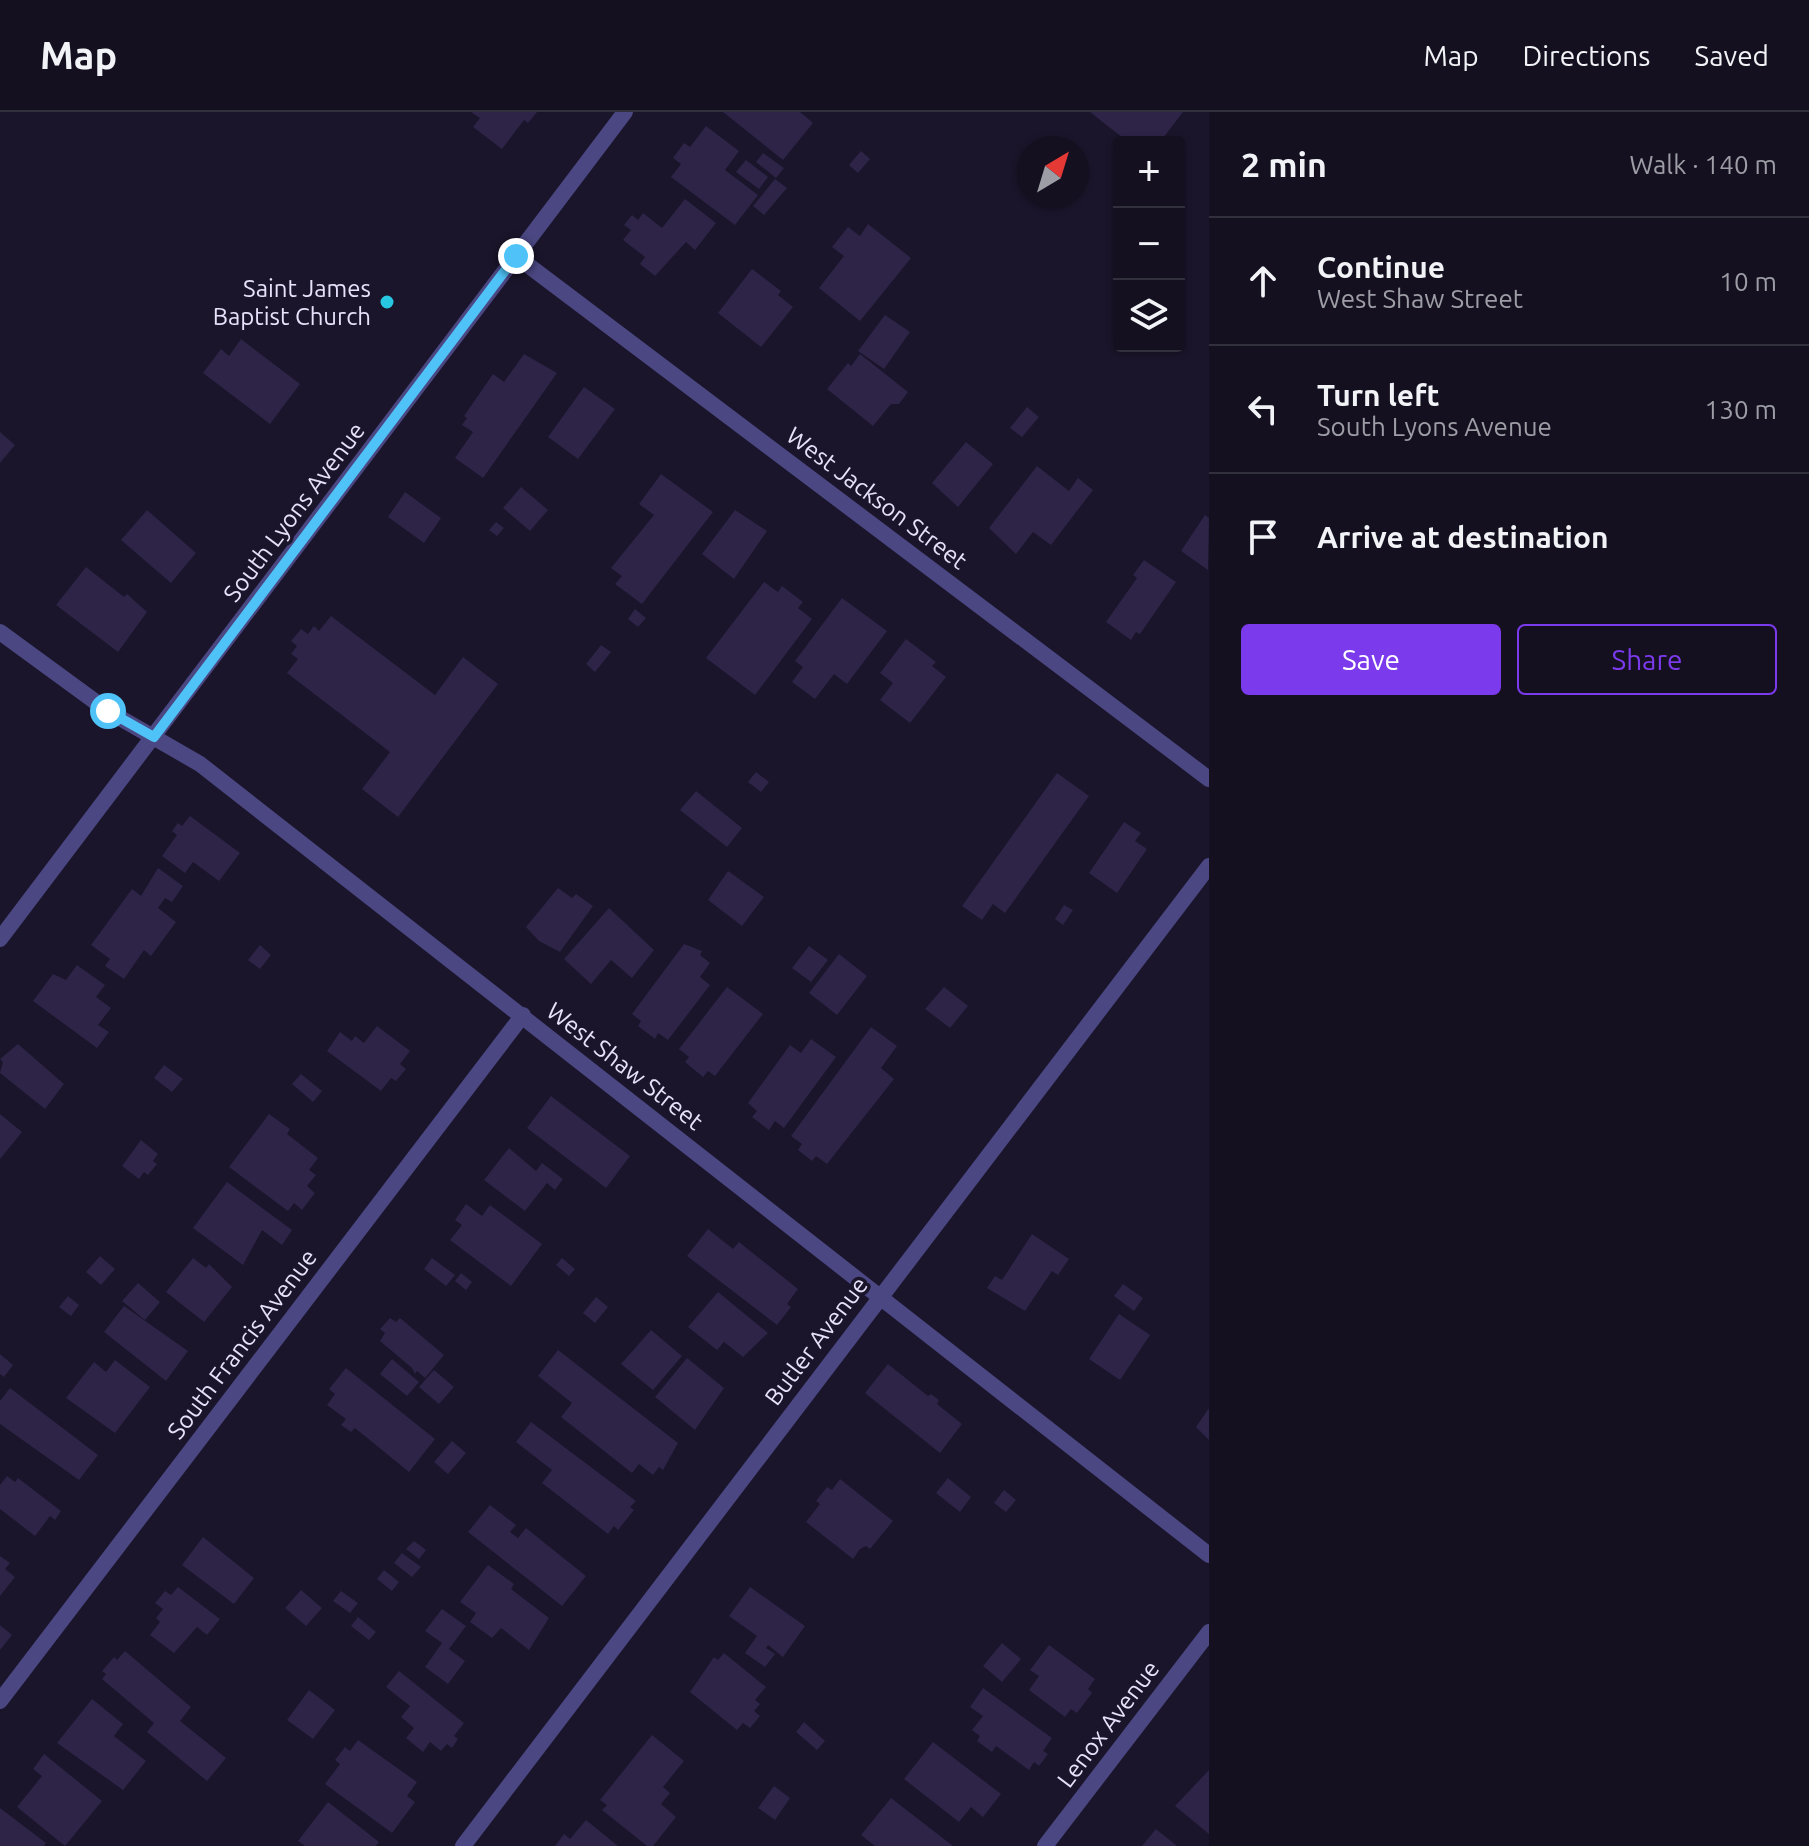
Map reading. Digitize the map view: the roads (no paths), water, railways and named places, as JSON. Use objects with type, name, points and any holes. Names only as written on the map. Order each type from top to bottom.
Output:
[{"type":"street","name":"South Lyons Avenue","points":[[0,939],[625,112]]},
{"type":"street","name":"West Jackson Street","points":[[516,256],[1209,779]]},
{"type":"street","name":"West Shaw Street","points":[[0,632],[108,711],[200,764],[1209,1555]]},
{"type":"street","name":"Butler Avenue","points":[[463,1846],[1209,866]]},
{"type":"street","name":"South Francis Avenue","points":[[0,1701],[523,1015]]},
{"type":"street","name":"Lenox Avenue","points":[[1045,1846],[1209,1632]]},
{"type":"place","name":"Saint James Baptist Church","points":[[387,302]]}]
